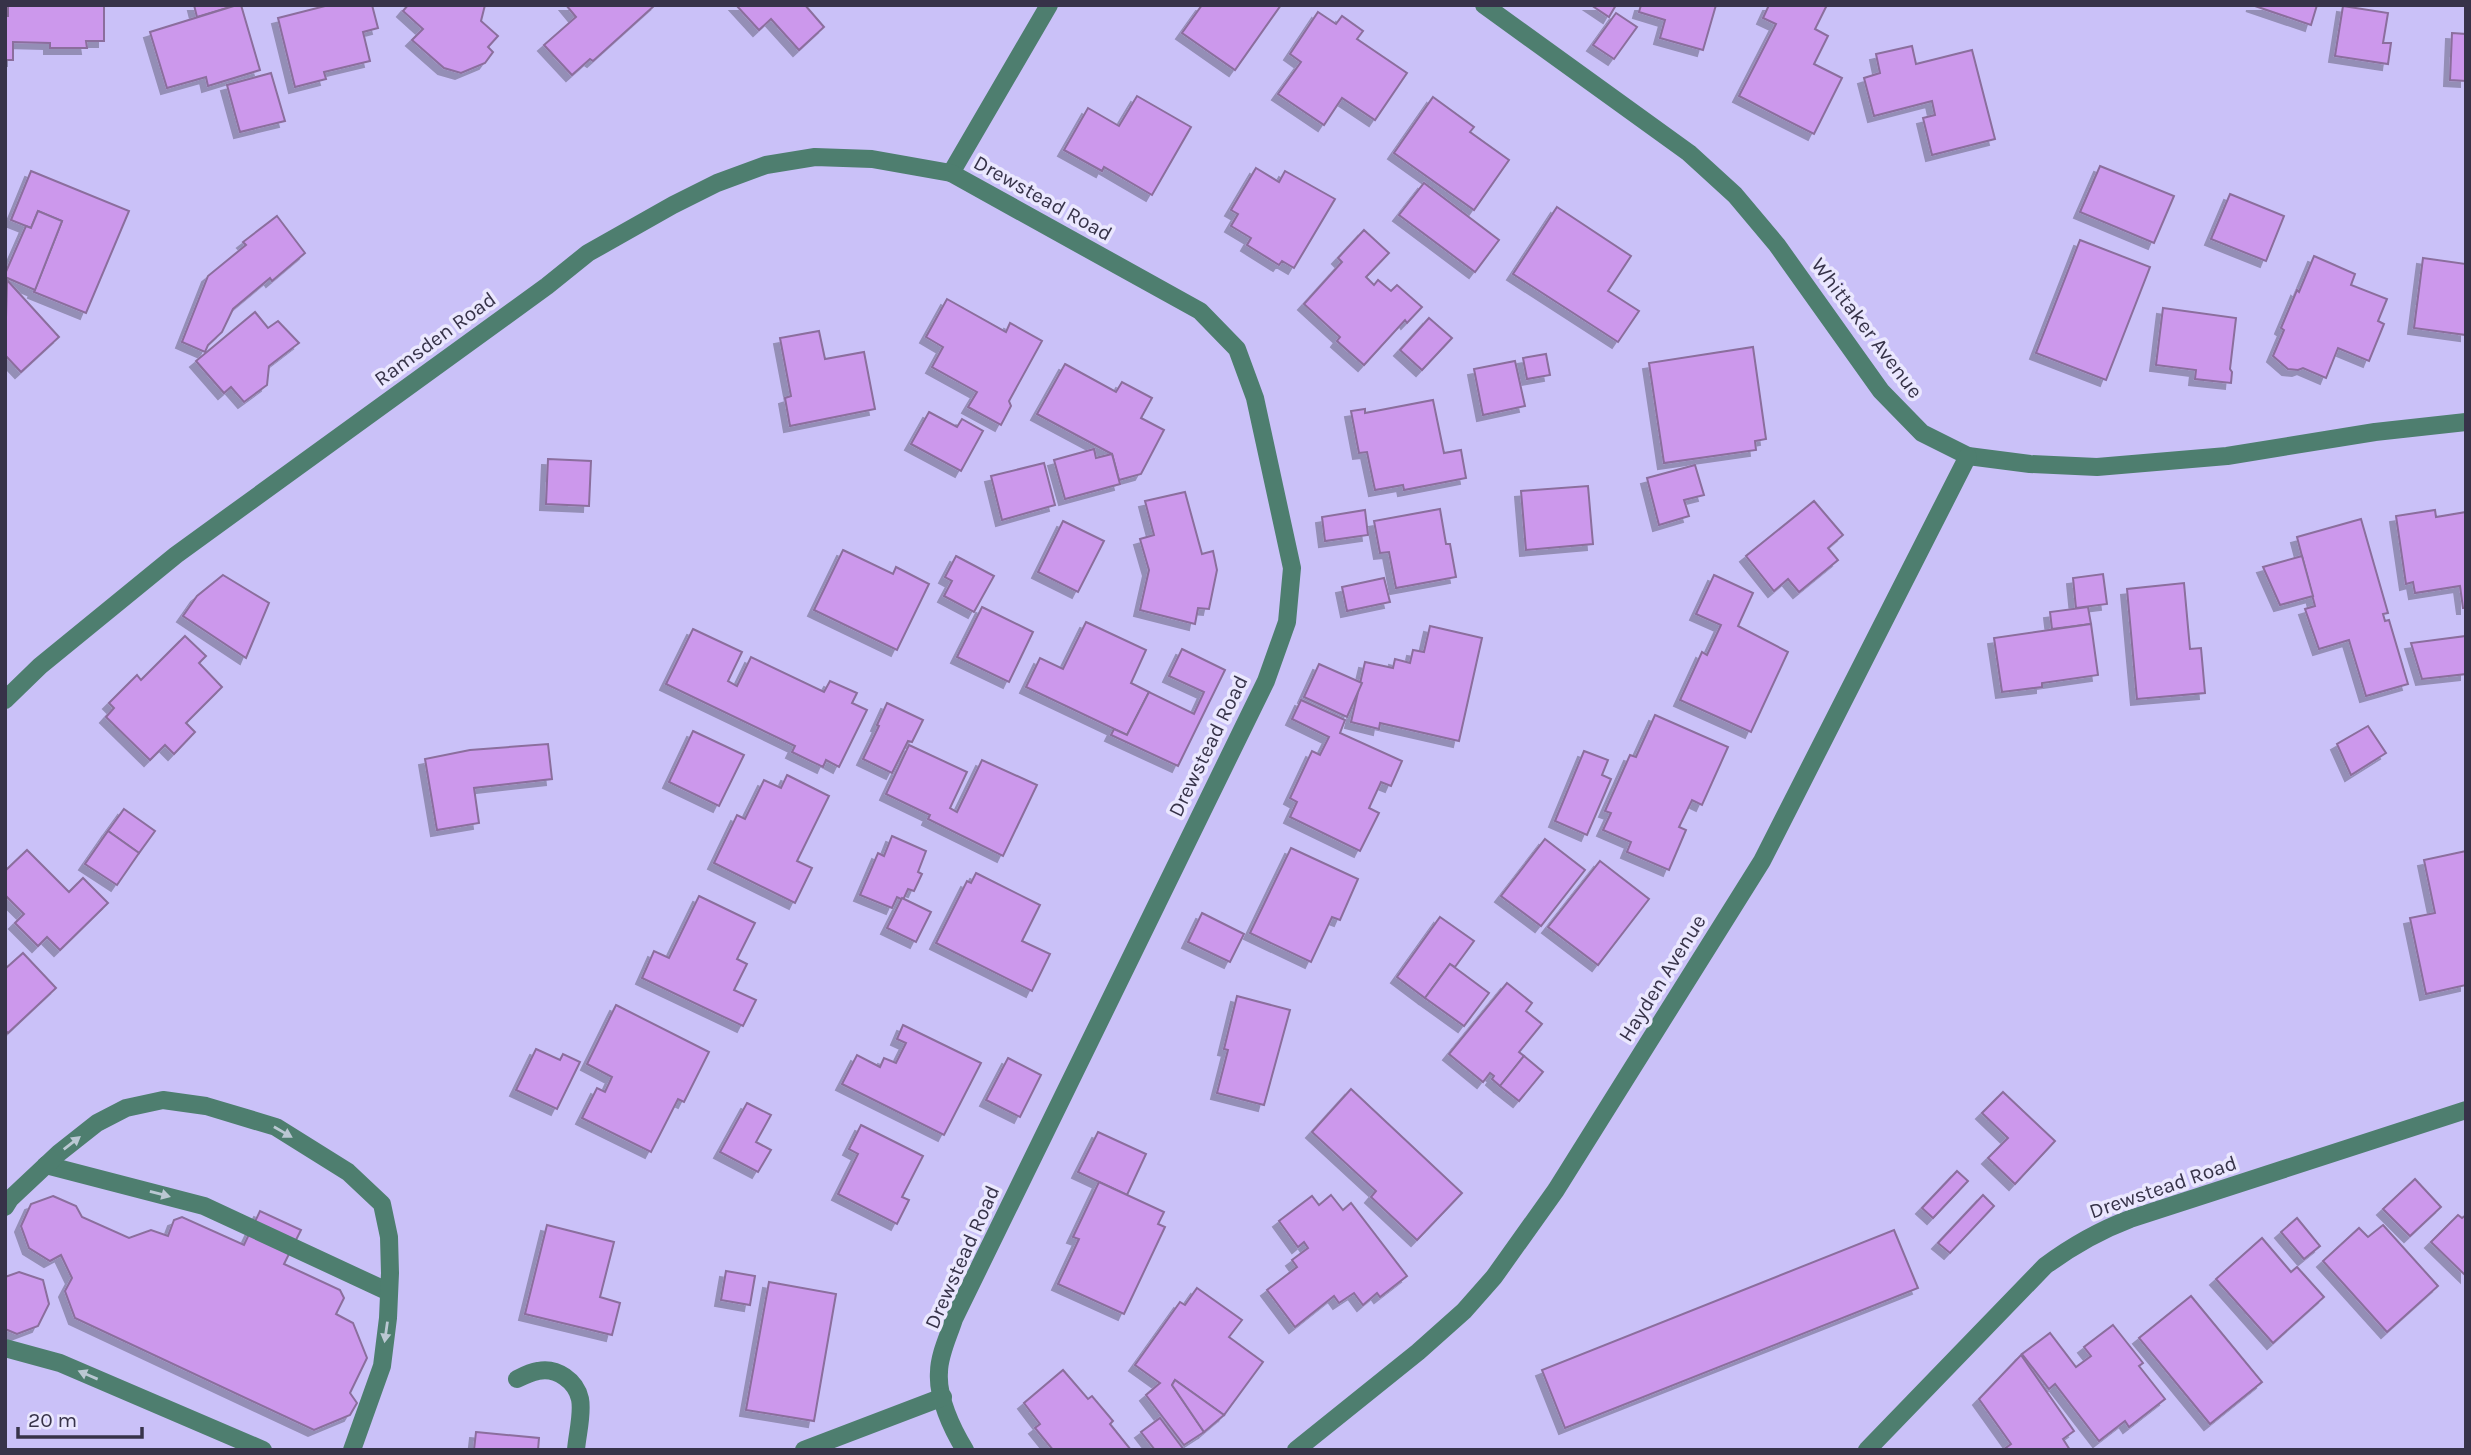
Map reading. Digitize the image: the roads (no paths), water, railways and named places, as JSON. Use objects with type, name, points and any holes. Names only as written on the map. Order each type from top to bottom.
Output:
[{"type":"street","points":[[951,173],[1049,5]]},
{"type":"street","name":"Whittaker Avenue","points":[[1484,5],[1689,153],[1735,195],[1777,245],[1881,391],[1922,433],[1968,456],[2030,464],[2097,467],[2227,456],[2375,432],[2466,422]]},
{"type":"street","name":"Ramsden Road","points":[[5,700],[40,666],[176,555],[547,286],[588,253],[673,205],[717,183],[765,165],[816,157],[872,159],[951,173]]},
{"type":"street","name":"Drewstead Road","points":[[951,173],[1200,311],[1237,349],[1255,398],[1292,568],[1287,622],[1266,681],[954,1319],[939,1372],[945,1409],[965,1450]]},
{"type":"street","name":"Hayden Avenue","points":[[1296,1450],[1418,1352],[1464,1311],[1494,1277],[1556,1190],[1762,861],[1968,456]]},
{"type":"street","points":[[5,1207],[46,1164],[97,1124],[126,1108],[163,1100],[206,1107],[276,1127],[348,1172],[382,1204],[388,1237],[389,1292],[382,1366],[352,1450]]},
{"type":"street","name":"Drewstead Road","points":[[1867,1450],[2045,1266],[2073,1245],[2100,1230],[2130,1219],[2466,1110]]},
{"type":"street","points":[[46,1164],[204,1206],[389,1292]]},
{"type":"street","points":[[5,1348],[60,1363],[263,1450]]},
{"type":"street","points":[[517,1379],[539,1370],[552,1371],[565,1376],[575,1385],[581,1401],[576,1450]]},
{"type":"street","points":[[804,1450],[943,1397]]}]
